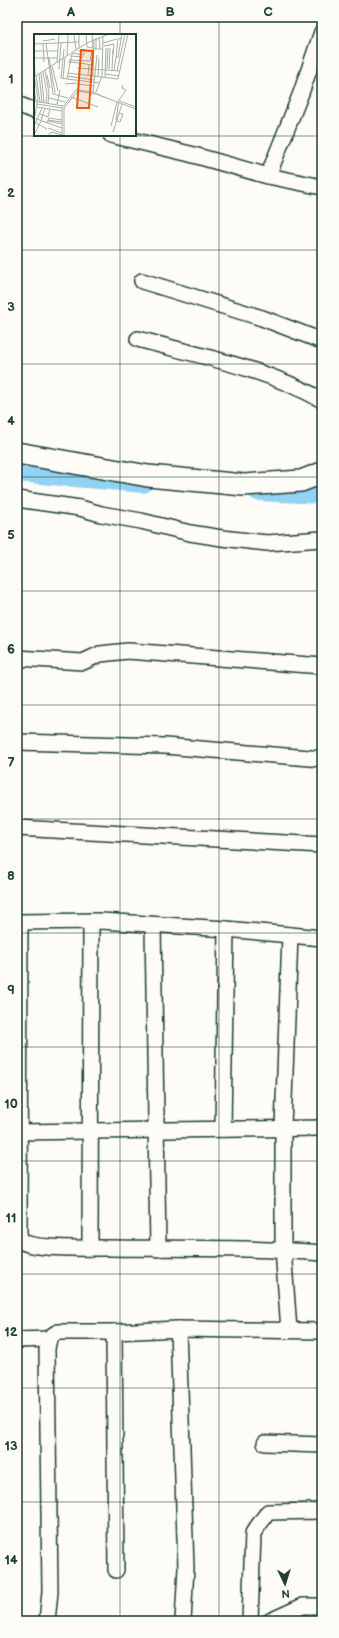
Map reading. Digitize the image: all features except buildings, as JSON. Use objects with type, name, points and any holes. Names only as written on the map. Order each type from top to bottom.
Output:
[{"type":"street","points":[[268,176],[301,93],[322,32]]},
{"type":"street","points":[[17,104],[34,111]]},
{"type":"street","points":[[115,136],[190,154],[268,176],[322,187]]},
{"type":"street","points":[[142,281],[262,318],[322,341]]},
{"type":"street","points":[[138,339],[270,375],[304,390],[322,400]]},
{"type":"street","points":[[17,453],[148,476],[244,485],[301,481],[322,474]]},
{"type":"street","points":[[17,498],[80,508],[100,514],[141,521],[190,533],[222,538],[267,543],[322,539]]},
{"type":"street","points":[[17,658],[83,662],[100,654],[128,651],[322,666]]},
{"type":"street","points":[[17,742],[165,746],[322,759]]},
{"type":"street","points":[[17,828],[322,845]]},
{"type":"street","points":[[90,1248],[91,921]]},
{"type":"street","points":[[322,938],[226,929],[91,921],[18,922],[18,1132],[19,1233],[21,1241],[31,1246],[283,1250],[322,1253]]},
{"type":"street","points":[[153,925],[158,1248]]},
{"type":"street","points":[[223,1129],[226,929]]},
{"type":"street","points":[[289,1330],[283,1250],[283,1128],[290,935]]},
{"type":"street","points":[[18,1132],[322,1128]]},
{"type":"street","points":[[178,1329],[186,1568],[183,1621]]},
{"type":"street","points":[[47,1621],[50,1592],[47,1358],[49,1339],[52,1335],[58,1332],[114,1332],[178,1329],[322,1331]]},
{"type":"street","points":[[114,1332],[116,1570]]},
{"type":"street","points":[[17,1340],[49,1339]]},
{"type":"street","points":[[265,1443],[322,1445]]},
{"type":"street","points":[[250,1621],[253,1533],[268,1512],[322,1511]]},
{"type":"street","points":[[270,1621],[303,1606],[322,1606]]},
{"type":"waterway","points":[[17,472],[143,483]]},
{"type":"waterway","points":[[258,491],[322,494]]}]
